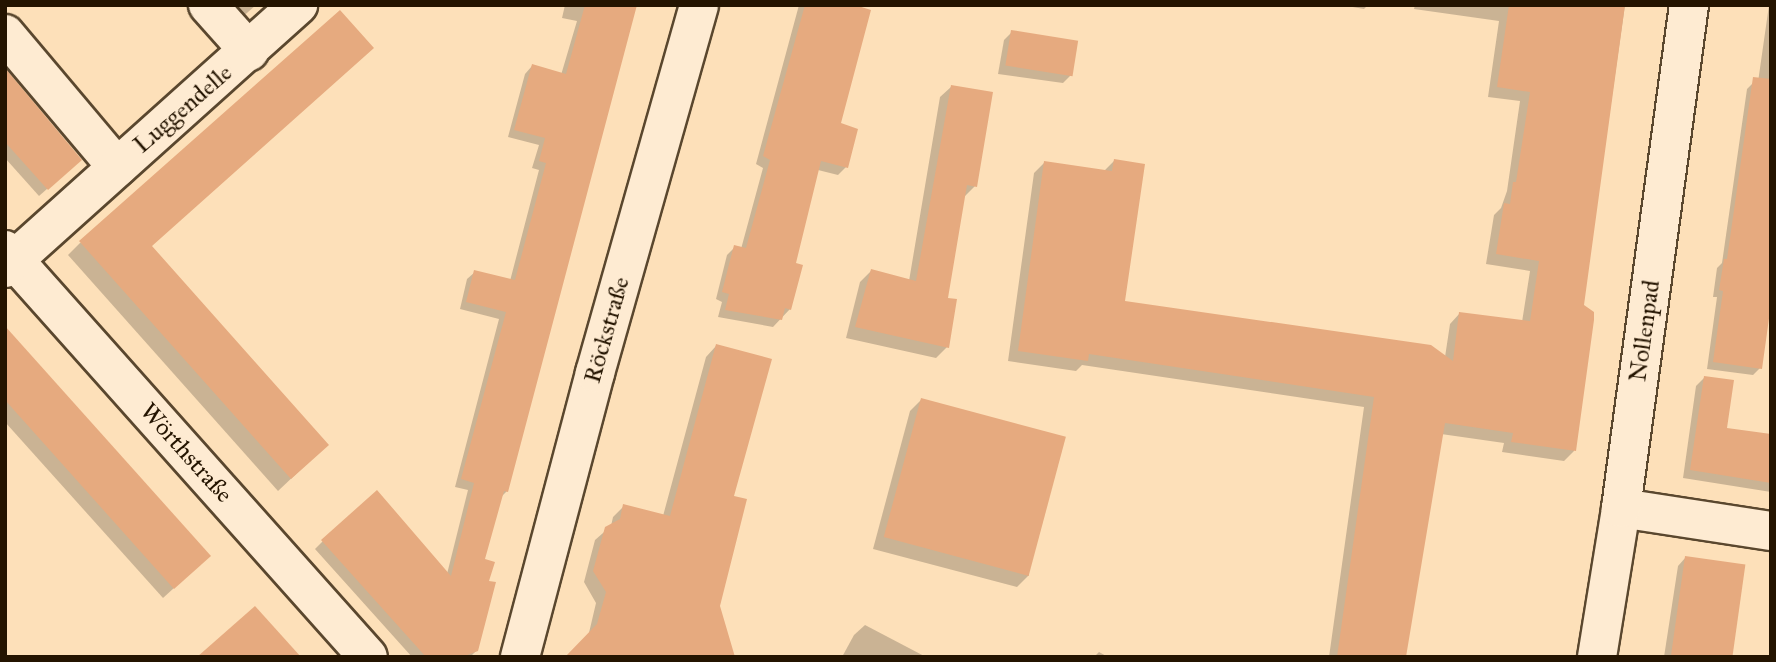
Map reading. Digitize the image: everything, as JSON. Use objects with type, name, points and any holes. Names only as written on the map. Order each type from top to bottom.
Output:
[{"type":"street","name":"Luggendelle","points":[[208,5],[249,51]]},
{"type":"street","name":"Luggendelle","points":[[8,259],[117,167],[298,5]]},
{"type":"street","name":"Röckstraße","points":[[520,657],[595,373],[699,5]]},
{"type":"street","name":"Nollenpad","points":[[1597,657],[1621,508],[1689,5]]},
{"type":"street","name":"Luggendelle","points":[[5,34],[117,167]]},
{"type":"street","name":"Wörthstraße","points":[[8,259],[368,657]]},
{"type":"street","points":[[1621,508],[1771,531]]},
{"type":"building","points":[[585,5],[637,5],[508,492],[504,491],[485,559],[495,562],[489,581],[496,582],[478,651],[462,657],[426,657],[321,540],[377,490],[451,576],[474,483],[461,479],[506,312],[466,302],[474,270],[515,280],[546,163],[539,161],[545,138],[514,130],[532,64],[566,74]]},
{"type":"building","points":[[805,5],[855,5],[871,10],[841,123],[858,129],[848,168],[821,161],[796,263],[803,265],[791,310],[785,308],[782,320],[725,310],[729,294],[722,292],[734,245],[746,248],[770,160],[763,156]]},
{"type":"building","points":[[1509,5],[1625,5],[1584,305],[1594,312],[1594,320],[1576,451],[1511,442],[1513,433],[1445,423],[1406,657],[1337,657],[1374,397],[1089,354],[1088,361],[1018,351],[1044,161],[1112,171],[1114,159],[1145,164],[1125,301],[1431,345],[1453,361],[1459,312],[1530,321],[1539,261],[1496,254],[1504,203],[1510,204],[1513,182],[1516,182],[1530,92],[1497,87]]},
{"type":"building","points":[[340,10],[374,48],[152,246],[329,445],[291,479],[79,241]]},
{"type":"building","points":[[1011,30],[1078,41],[1073,76],[1005,66]]},
{"type":"building","points":[[5,68],[82,160],[48,190],[5,142]]},
{"type":"building","points":[[1753,77],[1771,79],[1771,304],[1762,369],[1713,362],[1723,291],[1719,290],[1724,259],[1727,259]]},
{"type":"building","points":[[951,85],[993,92],[977,187],[967,185],[948,298],[957,299],[949,348],[855,327],[871,269],[916,281]]},
{"type":"building","points":[[5,326],[211,556],[174,589],[5,400]]},
{"type":"building","points":[[716,344],[772,359],[734,496],[747,499],[720,606],[735,657],[565,657],[597,624],[606,592],[593,571],[605,527],[620,519],[623,504],[670,516]]},
{"type":"building","points":[[1704,376],[1734,380],[1727,428],[1771,434],[1771,483],[1690,470]]},
{"type":"building","points":[[921,398],[1066,437],[1029,576],[884,537]]},
{"type":"building","points":[[1685,556],[1745,564],[1732,657],[1671,657]]},
{"type":"building","points":[[255,606],[301,657],[197,657]]}]
